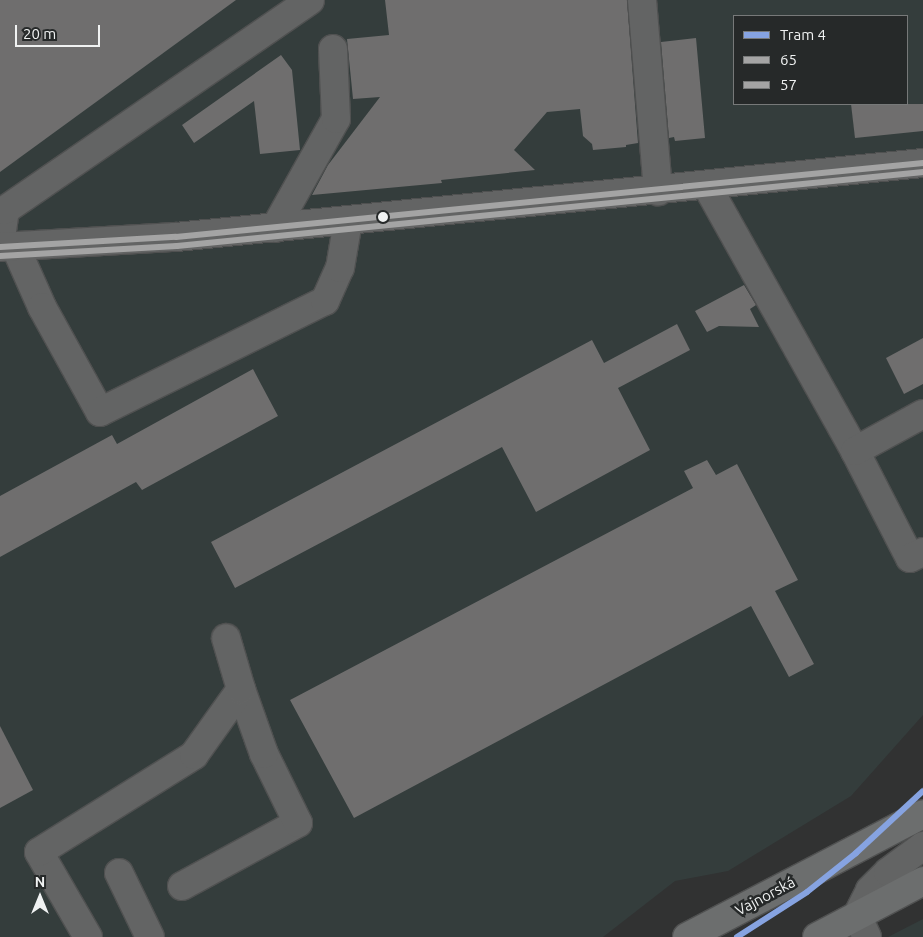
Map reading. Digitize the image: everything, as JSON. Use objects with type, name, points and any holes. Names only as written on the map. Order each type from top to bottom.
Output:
[{"type":"main road","name":"Vajnorská","points":[[687,937],[923,814]]},
{"type":"main road","points":[[817,937],[862,927],[923,881]]},
{"type":"street","points":[[310,0],[5,210],[5,246],[42,307],[100,412],[325,301],[340,268],[348,221]]},
{"type":"street","points":[[642,0],[658,191]]},
{"type":"street","points":[[275,228],[336,119],[333,49]]},
{"type":"street","points":[[5,246],[176,238],[923,163]]},
{"type":"street","points":[[707,186],[855,451],[910,558],[923,552]]},
{"type":"street","points":[[855,451],[923,414]]},
{"type":"street","points":[[182,886],[298,823],[264,754],[241,689],[226,638]]},
{"type":"street","points":[[88,937],[38,852],[194,755],[241,689]]},
{"type":"street","points":[[862,927],[870,890],[888,872],[923,846]]},
{"type":"street","points":[[118,873],[150,937]]},
{"type":"shaded area","points":[[0,0],[923,0],[923,715],[851,796],[728,871],[675,881],[603,937],[0,937]]},
{"type":"shaded area","points":[[923,919],[923,937],[888,937]]},
{"type":"building","points":[[0,0],[236,0],[0,172]]},
{"type":"building","points":[[385,0],[627,0],[638,143],[626,145],[626,147],[593,150],[592,144],[583,136],[580,109],[547,112],[514,150],[535,170],[441,180],[442,183],[312,195],[328,165],[380,97],[353,99],[347,39],[389,35]]},
{"type":"building","points":[[696,38],[705,138],[675,141],[674,137],[669,138],[661,42]]},
{"type":"building","points":[[281,55],[292,70],[300,150],[260,154],[254,101],[194,143],[182,125]]},
{"type":"building","points":[[923,104],[923,131],[855,138],[851,105]]},
{"type":"building","points":[[744,285],[756,305],[750,309],[759,327],[719,326],[707,332],[695,311]]},
{"type":"building","points":[[677,324],[690,350],[618,388],[650,450],[536,512],[502,447],[235,588],[211,542],[592,340],[604,363]]},
{"type":"building","points":[[923,338],[923,384],[904,394],[886,358]]},
{"type":"building","points":[[253,369],[278,416],[142,490],[136,482],[0,557],[0,496],[112,435],[117,444]]},
{"type":"building","points":[[707,460],[716,475],[737,464],[798,580],[775,591],[814,664],[789,677],[751,606],[354,818],[290,700],[693,488],[684,471]]},
{"type":"building","points":[[0,726],[33,790],[0,808]]},
{"type":"tram line","name":"4","points":[[737,937],[807,892],[856,853],[923,791]]},
{"type":"transit line","name":"65","points":[[0,247],[176,237],[923,163]]},
{"type":"transit line","name":"57","points":[[0,256],[177,246],[923,172]]}]
